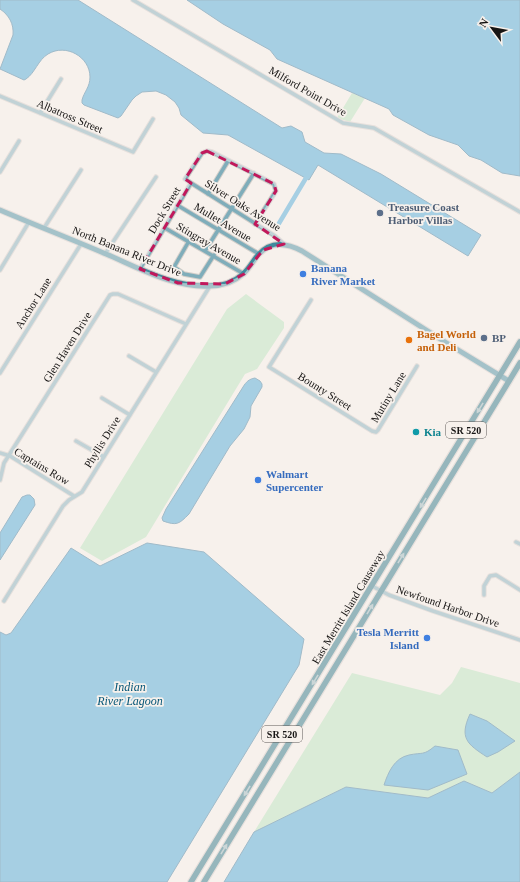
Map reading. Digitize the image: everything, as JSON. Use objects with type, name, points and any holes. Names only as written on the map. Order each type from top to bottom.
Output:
[{"type":"main road","name":"East Merritt Island Causeway","points":[[192,882],[520,342]]},
{"type":"main road","name":"East Merritt Island Causeway","points":[[204,882],[520,363]]},
{"type":"street","name":"Milford Point Drive","points":[[133,0],[343,123],[374,128],[520,212]]},
{"type":"street","points":[[40,113],[62,79]]},
{"type":"street","name":"Albatross Street","points":[[0,96],[132,152],[152,119]]},
{"type":"street","points":[[0,172],[19,141]]},
{"type":"street","name":"Dock Street","points":[[140,268],[191,183],[185,179],[202,153],[207,151],[212,152],[228,161]]},
{"type":"street","points":[[208,194],[228,161],[274,184],[276,191],[255,224]]},
{"type":"street","points":[[44,228],[81,170]]},
{"type":"street","points":[[206,251],[254,173]]},
{"type":"street","points":[[105,254],[156,177]]},
{"type":"street","name":"Silver Oaks Avenue","points":[[191,183],[275,236],[284,244]]},
{"type":"street","name":"Mullet Avenue","points":[[177,205],[259,254]]},
{"type":"street","name":"North Banana River Drive","points":[[0,210],[178,283],[210,286],[234,281],[244,274],[259,254],[269,247],[284,244]]},
{"type":"street","points":[[0,270],[29,222]]},
{"type":"street","name":"Stingray Avenue","points":[[165,228],[214,255],[244,274]]},
{"type":"street","points":[[189,241],[174,267],[184,274],[200,277],[214,255]]},
{"type":"street","name":"Anchor Lane","points":[[0,373],[81,244]]},
{"type":"street","points":[[284,244],[302,251],[419,326],[509,381]]},
{"type":"street","name":"Phyllis Drive","points":[[4,601],[63,506],[74,496],[82,492],[210,286]]},
{"type":"street","name":"Glen Haven Drive","points":[[0,480],[4,463],[10,456],[110,295],[118,294],[186,324]]},
{"type":"street","name":"Bounty Street","points":[[311,300],[269,367],[372,431]]},
{"type":"street","points":[[130,356],[156,372]]},
{"type":"street","name":"Mutiny Lane","points":[[372,431],[376,432],[378,430],[417,366]]},
{"type":"street","points":[[102,398],[130,415]]},
{"type":"street","points":[[76,441],[104,458]]},
{"type":"street","name":"Captains Row","points":[[0,453],[10,456],[74,496]]},
{"type":"street","points":[[516,542],[520,544]]},
{"type":"street","points":[[484,595],[484,586],[490,576],[496,575],[520,590]]},
{"type":"street","name":"Newfound Harbor Drive","points":[[372,586],[381,591],[453,618],[520,640]]},
{"type":"highlighted area","points":[[207,151],[274,184],[276,191],[255,224],[284,244],[263,250],[244,274],[225,284],[178,283],[140,269],[191,183],[185,179],[202,153]]},
{"type":"green space","points":[[352,93],[365,98],[350,122],[337,118]]},
{"type":"green space","points":[[246,294],[284,322],[284,328],[257,369],[245,374],[146,537],[102,561],[80,548],[227,309]]},
{"type":"green space","points":[[461,667],[520,683],[520,772],[492,793],[464,781],[428,798],[346,787],[254,832],[352,673],[440,695],[452,683]]},
{"type":"water","points":[[0,0],[78,0],[282,128],[291,126],[302,132],[305,142],[324,153],[341,154],[381,174],[481,235],[468,256],[318,165],[309,180],[228,135],[203,133],[181,115],[175,102],[166,95],[156,91],[142,92],[136,96],[118,118],[84,105],[82,100],[89,84],[89,70],[86,63],[81,58],[69,51],[55,51],[48,54],[24,80],[0,69],[13,35],[13,27],[6,14],[0,9]]},
{"type":"water","points":[[187,0],[520,0],[520,176],[502,173],[481,160],[469,156],[458,145],[429,135],[393,115],[389,109],[277,59],[270,50],[223,24]]},
{"type":"water","points":[[255,378],[260,381],[262,387],[251,406],[250,417],[244,429],[230,446],[189,514],[183,520],[175,524],[163,521],[162,518],[166,509],[244,385],[249,380]]},
{"type":"water","points":[[30,495],[34,499],[35,505],[0,560],[0,533],[22,497]]},
{"type":"water","name":"Indian River Lagoon","points":[[147,543],[204,552],[304,639],[299,665],[167,882],[0,882],[0,632],[6,635],[11,633],[71,548],[100,566]]},
{"type":"water","points":[[470,714],[487,721],[515,741],[487,757],[470,744],[465,735],[465,729]]},
{"type":"water","points":[[435,746],[458,750],[467,774],[428,790],[384,785],[392,767],[399,759],[409,755],[425,752]]},
{"type":"water","points":[[520,772],[520,882],[224,882],[254,832],[346,787],[428,798],[464,781],[492,793]]},
{"type":"waterway","points":[[278,225],[306,178]]},
{"type":"place","name":"Treasure Coast Harbor Villas","points":[[380,213]]},
{"type":"place","name":"Banana River Market","points":[[303,274]]},
{"type":"place","name":"BP","points":[[484,338]]},
{"type":"place","name":"Bagel World and Deli","points":[[409,340]]},
{"type":"place","name":"Kia","points":[[416,432]]},
{"type":"place","name":"Walmart Supercenter","points":[[258,480]]},
{"type":"place","name":"Tesla Merritt Island","points":[[427,638]]}]
